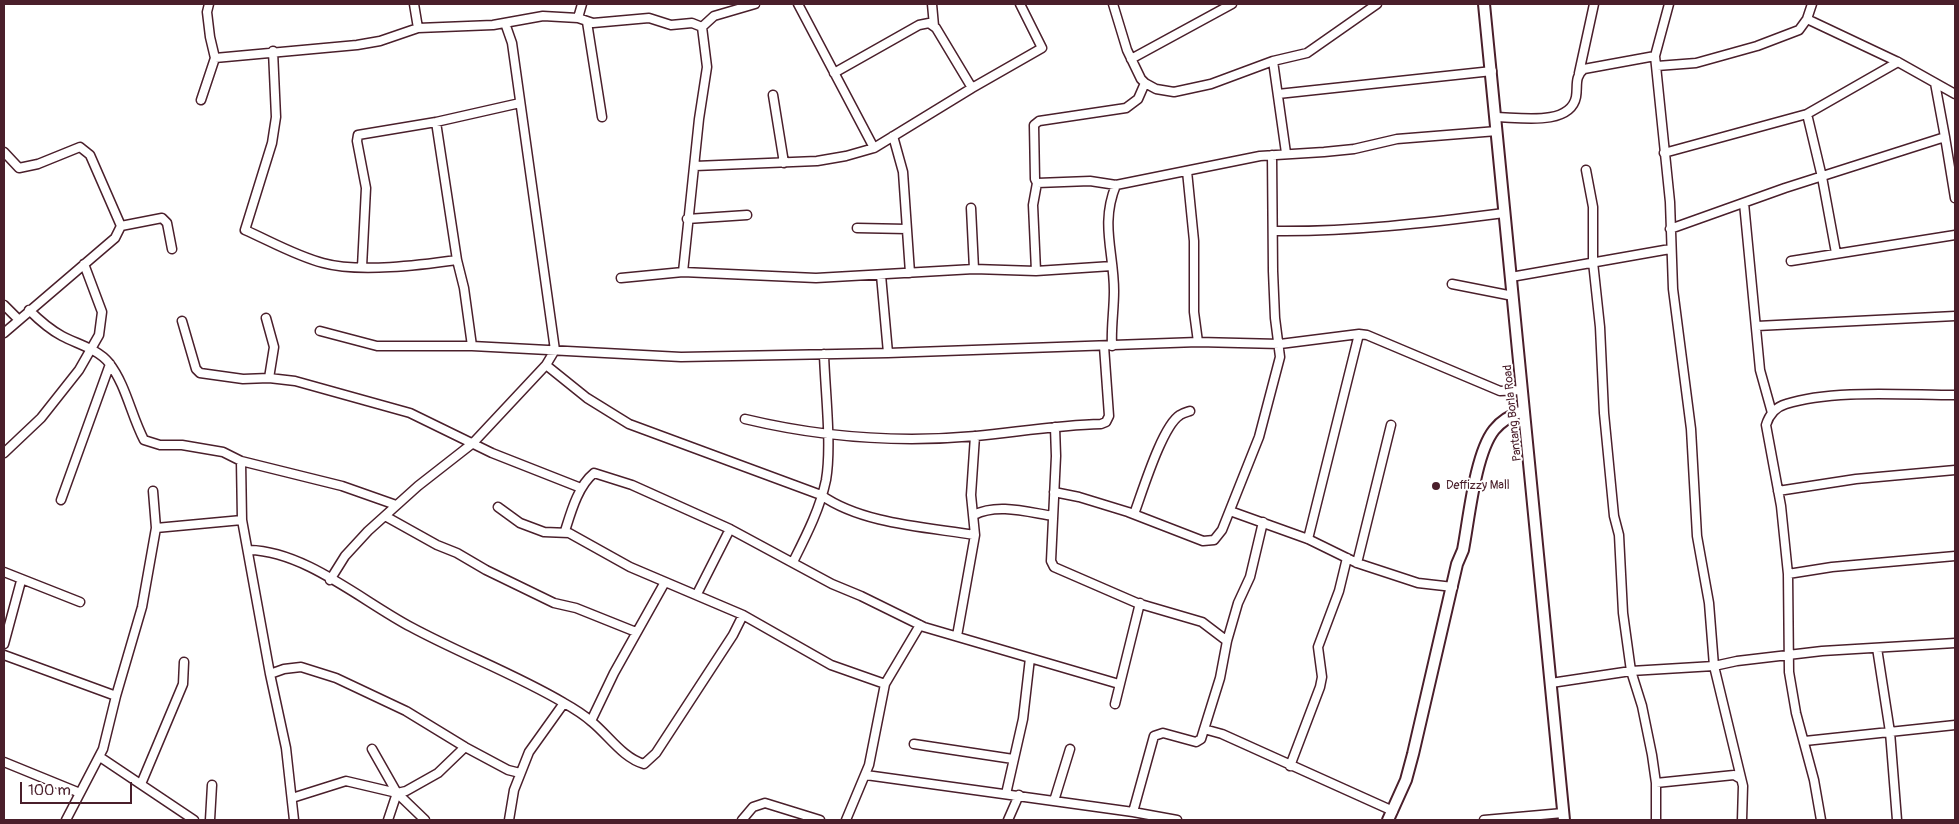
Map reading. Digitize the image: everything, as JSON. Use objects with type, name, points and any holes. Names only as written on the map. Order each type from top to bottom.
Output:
[{"type":"street","points":[[201,100],[215,58],[207,12],[209,4]]},
{"type":"street","points":[[414,4],[418,28]]},
{"type":"street","points":[[578,18],[582,4]]},
{"type":"street","points":[[702,27],[714,16],[755,4]]},
{"type":"street","points":[[798,4],[874,148]]},
{"type":"street","points":[[932,4],[934,26],[972,88]]},
{"type":"street","points":[[695,166],[784,163],[846,156],[874,148],[1042,48],[1020,4]]},
{"type":"street","points":[[1026,13],[1031,4]]},
{"type":"street","points":[[1113,4],[1131,59],[1145,84],[1156,89],[1174,92],[1211,84],[1273,61],[1307,53],[1377,4]]},
{"type":"street","points":[[1131,59],[1232,4]]},
{"type":"street","name":"Pantang Borla Road","points":[[1484,4],[1564,817]]},
{"type":"street","points":[[1496,116],[1550,118],[1566,112],[1576,100],[1579,73],[1594,4]]},
{"type":"street","points":[[1670,4],[1655,56],[1670,202],[1670,249],[1675,308],[1695,460],[1698,544],[1709,603],[1714,666],[1744,793],[1742,820]]},
{"type":"street","points":[[1657,66],[1696,63],[1757,46],[1799,30],[1808,19],[1812,4]]},
{"type":"street","points":[[215,58],[357,45],[380,41],[418,28],[505,23],[543,16],[578,18],[587,22],[602,23],[649,18],[671,25],[692,23],[702,27]]},
{"type":"street","points":[[1808,19],[1898,62],[1955,94]]},
{"type":"street","points":[[587,22],[602,116]]},
{"type":"street","points":[[330,580],[345,556],[396,505],[473,443],[546,365],[555,350],[512,44],[505,23]]},
{"type":"street","points":[[834,73],[919,25],[928,23],[934,26]]},
{"type":"street","points":[[683,272],[687,218],[707,66],[702,27]]},
{"type":"street","points":[[273,52],[276,117],[272,144],[244,230],[324,264],[362,267],[414,266],[458,260]]},
{"type":"street","points":[[1579,73],[1584,69],[1655,56]]},
{"type":"street","points":[[1273,61],[1286,154]]},
{"type":"street","points":[[1664,153],[1807,114],[1898,62]]},
{"type":"street","points":[[1278,94],[1492,71]]},
{"type":"street","points":[[1935,83],[1955,198]]},
{"type":"street","points":[[1036,271],[1033,205],[1037,183],[1034,170],[1034,125],[1039,120],[1126,108],[1138,98],[1145,84]]},
{"type":"street","points":[[773,96],[784,163]]},
{"type":"street","points":[[362,267],[366,188],[357,137],[364,133],[436,122],[520,103]]},
{"type":"street","points":[[1807,114],[1822,177],[1836,254]]},
{"type":"street","points":[[436,122],[472,346]]},
{"type":"street","points":[[1037,183],[1090,181],[1116,185],[1272,154],[1324,152],[1397,139],[1497,131]]},
{"type":"street","points":[[893,136],[902,165],[910,274]]},
{"type":"street","points":[[1670,229],[1945,137]]},
{"type":"street","points":[[4,152],[19,168],[38,164],[80,148],[90,156],[121,226]]},
{"type":"street","points":[[1054,492],[1079,497],[1134,514],[1202,541],[1214,540],[1222,530],[1262,429],[1280,357],[1280,344],[1275,318],[1272,154]]},
{"type":"street","points":[[1586,170],[1593,207],[1593,262],[1600,327],[1606,437],[1614,516],[1619,534],[1623,613],[1632,671],[1642,706],[1656,783],[1656,820]]},
{"type":"street","points":[[1187,171],[1194,241],[1194,312],[1198,342]]},
{"type":"street","points":[[745,420],[882,440],[975,436],[1106,422],[1109,416],[1108,346],[1114,291],[1107,226],[1111,197],[1116,185]]},
{"type":"street","points":[[1744,203],[1761,374],[1772,413]]},
{"type":"street","points":[[971,208],[974,270]]},
{"type":"street","points":[[1273,231],[1338,230],[1504,213]]},
{"type":"street","points":[[687,218],[747,216]]},
{"type":"street","points":[[121,226],[158,218],[166,220],[172,249]]},
{"type":"street","points":[[4,333],[18,319],[115,238],[121,226]]},
{"type":"street","points":[[857,228],[907,229]]},
{"type":"street","points":[[1791,261],[1955,235]]},
{"type":"street","points":[[1510,277],[1670,249]]},
{"type":"street","points":[[4,453],[41,418],[79,370],[99,335],[102,312],[84,264]]},
{"type":"street","points":[[621,278],[683,272],[816,278],[974,270],[1036,271],[1112,266]]},
{"type":"street","points":[[881,275],[888,353]]},
{"type":"street","points":[[1452,284],[1513,296]]},
{"type":"street","points":[[4,306],[18,319]]},
{"type":"street","points":[[29,310],[60,335],[91,350],[110,364],[124,390],[133,419],[144,440],[160,445],[182,445],[215,451],[241,461],[342,486],[396,505]]},
{"type":"street","points":[[1757,326],[1955,316]]},
{"type":"street","points":[[266,318],[274,347],[269,378]]},
{"type":"street","points":[[182,321],[196,369],[200,372],[243,379],[269,378],[324,388],[410,413],[492,454],[581,488]]},
{"type":"street","points":[[320,331],[377,346],[472,346],[681,357],[888,353],[1198,342],[1280,344],[1359,334],[1367,335],[1500,391],[1522,390]]},
{"type":"street","points":[[1308,539],[1359,334]]},
{"type":"street","points":[[793,562],[812,522],[826,479],[827,433],[824,354]]},
{"type":"street","points":[[61,500],[110,364]]},
{"type":"street","points":[[546,365],[581,394],[629,424],[821,495],[834,504],[867,516],[975,535]]},
{"type":"street","points":[[1821,820],[1805,741],[1788,672],[1788,574],[1778,491],[1766,425],[1772,413],[1786,404],[1851,395],[1955,395]]},
{"type":"street","points":[[1134,514],[1159,448],[1172,424],[1179,416],[1190,411]]},
{"type":"street","points":[[1204,729],[1222,734],[1390,816],[1413,754],[1457,564],[1463,550],[1474,489],[1489,438],[1504,420],[1523,411]]},
{"type":"street","points":[[1357,563],[1392,425]]},
{"type":"street","points":[[1055,427],[1052,561],[1054,567],[1140,604],[1202,622],[1227,641]]},
{"type":"street","points":[[957,636],[975,535],[971,495],[975,436]]},
{"type":"street","points":[[241,461],[242,520],[249,550],[270,674],[286,748],[294,820]]},
{"type":"street","points":[[1778,491],[1856,479],[1955,470]]},
{"type":"street","points":[[565,531],[581,488],[594,473],[604,475],[632,485],[730,529],[832,584],[920,625],[1119,684]]},
{"type":"street","points":[[66,820],[100,757],[142,607],[156,528],[153,490]]},
{"type":"street","points":[[498,507],[520,523],[544,532],[565,531],[630,567],[743,615],[831,666],[885,684]]},
{"type":"street","points":[[974,515],[985,509],[996,508],[1053,516]]},
{"type":"street","points":[[1230,511],[1308,539],[1357,563],[1418,583],[1453,587]]},
{"type":"street","points":[[385,516],[437,545],[457,553],[486,570],[554,603],[576,608],[636,632]]},
{"type":"street","points":[[156,528],[242,520]]},
{"type":"street","points":[[1133,812],[1154,736],[1163,733],[1199,742],[1220,678],[1227,641],[1238,603],[1250,577],[1263,522]]},
{"type":"street","points":[[697,594],[730,529]]},
{"type":"street","points":[[249,550],[266,551],[281,555],[330,580],[411,627],[564,703],[591,721],[634,761],[644,764],[656,753],[733,635],[743,615]]},
{"type":"street","points":[[1788,574],[1832,567],[1955,556]]},
{"type":"street","points":[[1290,766],[1320,687],[1322,677],[1318,647],[1338,591],[1347,558]]},
{"type":"street","points":[[4,572],[22,581],[80,602]]},
{"type":"street","points":[[4,644],[22,581]]},
{"type":"street","points":[[591,721],[636,632],[665,582]]},
{"type":"street","points":[[1114,704],[1140,604]]},
{"type":"street","points":[[846,820],[866,775],[874,748],[885,684],[920,625]]},
{"type":"street","points":[[1551,683],[1632,671],[1714,666],[1737,661],[1822,651],[1955,643]]},
{"type":"street","points":[[1878,648],[1890,732],[1897,820]]},
{"type":"street","points":[[4,655],[116,696]]},
{"type":"street","points":[[1006,794],[1023,719],[1030,658]]},
{"type":"street","points":[[141,784],[183,684],[184,662]]},
{"type":"street","points":[[270,674],[284,669],[301,667],[336,678],[406,711],[465,747],[508,770],[520,773]]},
{"type":"street","points":[[508,820],[520,773],[529,752],[564,703]]},
{"type":"street","points":[[1805,741],[1955,725]]},
{"type":"street","points":[[914,744],[1013,759]]},
{"type":"street","points":[[292,798],[346,782],[397,793],[406,791],[438,773],[465,747]]},
{"type":"street","points":[[372,749],[397,793],[425,820]]},
{"type":"street","points":[[1054,800],[1070,749]]},
{"type":"street","points":[[100,757],[194,820]]},
{"type":"street","points":[[4,762],[80,793]]},
{"type":"street","points":[[866,775],[1054,800],[1177,820]]},
{"type":"street","points":[[1656,783],[1734,775],[1741,779]]},
{"type":"street","points":[[210,820],[212,785]]},
{"type":"street","points":[[388,820],[397,793]]},
{"type":"street","points":[[1008,820],[1019,795]]},
{"type":"street","points":[[742,820],[753,807],[765,802],[820,820]]},
{"type":"street","points":[[1484,820],[1564,817]]},
{"type":"place","name":"Deffizzy Mall","points":[[1436,486]]}]
